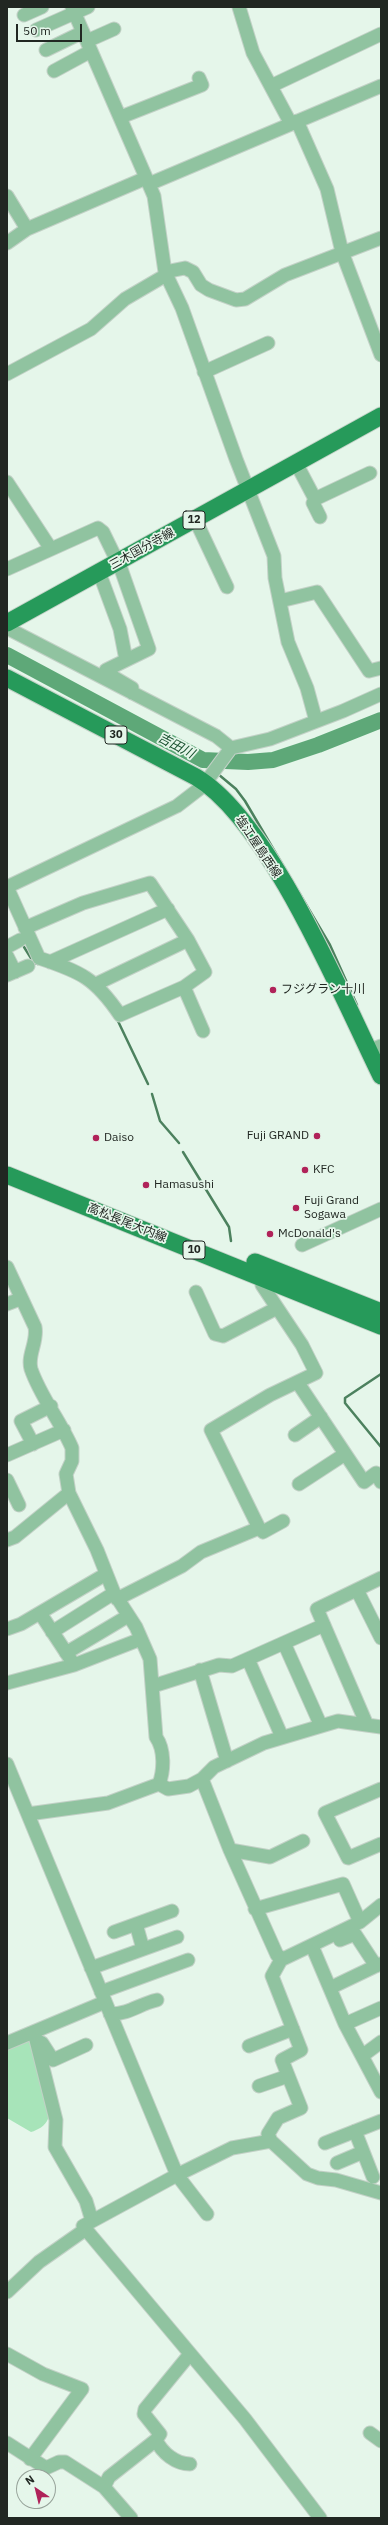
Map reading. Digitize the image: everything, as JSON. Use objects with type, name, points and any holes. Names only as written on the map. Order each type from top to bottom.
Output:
[{"type":"main road","name":"三木国分寺線","points":[[7,623],[381,416]]},
{"type":"main road","name":"塩江屋島西線","points":[[7,678],[207,780],[243,822],[279,877],[375,1049],[381,1076]]},
{"type":"main road","name":"高松長尾大内線","points":[[7,1163],[381,1312]]},
{"type":"main road","name":"高松長尾大内線","points":[[7,1175],[381,1326]]},
{"type":"street","points":[[24,15],[42,7]]},
{"type":"street","points":[[36,30],[73,10],[88,7]]},
{"type":"street","points":[[239,7],[253,52],[327,189],[342,252],[381,355]]},
{"type":"street","points":[[73,10],[148,181],[157,215],[166,274],[182,308],[204,372],[274,556],[280,601],[288,642],[307,688],[316,721]]},
{"type":"street","points":[[46,50],[87,41],[114,29]]},
{"type":"street","points":[[271,86],[381,34]]},
{"type":"street","points":[[54,70],[87,41]]},
{"type":"street","points":[[121,117],[202,85],[199,78]]},
{"type":"street","points":[[7,243],[27,229],[381,86]]},
{"type":"street","points":[[7,196],[27,229]]},
{"type":"street","points":[[7,374],[90,329],[125,299],[166,274],[185,268],[193,272],[201,285],[209,290],[236,300],[245,299],[285,275],[381,238]]},
{"type":"street","points":[[204,372],[268,343]]},
{"type":"street","points":[[296,463],[315,499],[313,503],[320,517]]},
{"type":"street","points":[[315,499],[370,473]]},
{"type":"street","points":[[7,482],[51,549]]},
{"type":"street","points":[[195,519],[227,587]]},
{"type":"street","points":[[7,569],[98,528],[103,532],[118,562],[150,649],[106,670],[115,678],[132,688],[132,693]]},
{"type":"street","points":[[99,572],[120,629],[117,646],[126,660]]},
{"type":"street","points":[[280,601],[317,592],[369,672],[381,668]]},
{"type":"street","points":[[7,628],[216,736],[230,750]]},
{"type":"street","points":[[25,928],[83,903],[150,883],[188,940],[205,972],[184,987],[120,1016],[96,984],[76,972],[39,958],[25,928],[7,887],[166,812],[192,795],[207,780],[230,750],[270,739],[381,694]]},
{"type":"street","points":[[7,907],[11,915],[7,917]]},
{"type":"street","points":[[50,962],[168,909]]},
{"type":"street","points":[[7,946],[20,940]]},
{"type":"street","points":[[96,984],[188,940]]},
{"type":"street","points":[[7,956],[11,974],[28,966]]},
{"type":"street","points":[[184,987],[203,1031]]},
{"type":"street","points":[[302,1245],[381,1209]]},
{"type":"street","points":[[7,1267],[20,1299],[35,1327],[37,1337],[31,1352],[31,1368],[72,1448],[72,1461],[66,1474],[68,1493],[116,1596],[141,1639],[150,1659],[156,1737],[160,1743],[163,1773],[159,1784]]},
{"type":"street","points":[[265,1279],[262,1285],[302,1345],[316,1373],[298,1383],[270,1395],[211,1430],[259,1528],[263,1532],[284,1521]]},
{"type":"street","points":[[196,1292],[215,1334],[223,1336],[278,1308]]},
{"type":"street","points":[[7,1304],[20,1299]]},
{"type":"street","points":[[298,1383],[364,1482],[376,1473],[381,1482]]},
{"type":"street","points":[[33,1444],[21,1421],[51,1406]]},
{"type":"street","points":[[295,1435],[321,1417]]},
{"type":"street","points":[[7,1455],[64,1430]]},
{"type":"street","points":[[299,1484],[345,1454]]},
{"type":"street","points":[[7,1480],[19,1505]]},
{"type":"street","points":[[7,1540],[14,1537],[68,1493]]},
{"type":"street","points":[[52,1632],[116,1596],[182,1566],[201,1552],[259,1528]]},
{"type":"street","points":[[7,1630],[40,1613],[106,1574]]},
{"type":"street","points":[[367,1725],[317,1609],[381,1578]]},
{"type":"street","points":[[357,1590],[381,1638]]},
{"type":"street","points":[[40,1613],[74,1665]]},
{"type":"street","points":[[66,1653],[128,1616]]},
{"type":"street","points":[[153,1686],[219,1665],[232,1666],[324,1625]]},
{"type":"street","points":[[7,1683],[74,1665],[141,1639]]},
{"type":"street","points":[[284,1643],[321,1726]]},
{"type":"street","points":[[248,1659],[282,1736]]},
{"type":"street","points":[[200,1670],[227,1761]]},
{"type":"street","points":[[28,1814],[108,1803],[159,1784],[168,1789],[178,1788],[202,1779],[214,1767],[282,1736],[338,1721],[381,1727]]},
{"type":"street","points":[[7,1764],[177,2175],[207,2214]]},
{"type":"street","points":[[202,1779],[255,1909],[277,1955],[282,1958]]},
{"type":"street","points":[[381,1789],[325,1813],[348,1858],[381,1844]]},
{"type":"street","points":[[230,1850],[270,1857],[303,1841]]},
{"type":"street","points":[[255,1909],[343,1884],[360,1922]]},
{"type":"street","points":[[313,1948],[360,1922],[381,1905]]},
{"type":"street","points":[[114,1932],[172,1911]]},
{"type":"street","points":[[136,1924],[143,1949]]},
{"type":"street","points":[[330,1988],[380,1965],[355,1934],[282,1958],[272,1976],[301,2050],[282,2060],[301,2108],[278,2118],[268,2134],[271,2140],[307,2174],[318,2178],[336,2180],[381,2193]]},
{"type":"street","points":[[91,1968],[177,1937]]},
{"type":"street","points":[[313,1948],[345,2024],[381,2092]]},
{"type":"street","points":[[7,2043],[35,2036],[188,1960]]},
{"type":"street","points":[[105,2002],[129,2012],[144,2003],[158,2000]]},
{"type":"street","points":[[345,2024],[381,2008]]},
{"type":"street","points":[[249,2046],[293,2029]]},
{"type":"street","points":[[35,2036],[42,2043],[53,2060],[86,2044]]},
{"type":"street","points":[[35,2036],[56,2120],[55,2146],[86,2201],[89,2225],[190,2354],[280,2463],[320,2518]]},
{"type":"street","points":[[362,2056],[381,2042]]},
{"type":"street","points":[[259,2086],[288,2076]]},
{"type":"street","points":[[326,2144],[381,2121]]},
{"type":"street","points":[[355,2131],[374,2177]]},
{"type":"street","points":[[7,2292],[39,2262],[89,2225],[177,2175],[232,2148],[271,2140]]},
{"type":"street","points":[[337,2163],[363,2152]]},
{"type":"street","points":[[7,2354],[44,2374],[82,2389],[30,2459]]},
{"type":"street","points":[[104,2488],[109,2477],[156,2440],[160,2434],[144,2414],[145,2409],[190,2354]]},
{"type":"street","points":[[370,2433],[381,2441]]},
{"type":"street","points":[[156,2440],[159,2448],[180,2464],[190,2464]]},
{"type":"street","points":[[7,2443],[46,2468],[58,2462],[65,2462],[104,2488],[131,2518]]},
{"type":"green space","points":[[32,2038],[47,2091],[49,2112],[48,2119],[45,2124],[39,2129],[31,2132],[7,2118],[7,2047]]},
{"type":"waterway","name":"吉田川","points":[[7,655],[203,760],[248,762],[273,760],[318,745],[381,720]]},
{"type":"waterway","name":"吉田川","points":[[203,760],[211,768]]},
{"type":"waterway","points":[[218,774],[236,789],[245,801],[330,945],[357,1005]]},
{"type":"waterway","points":[[24,947],[34,963],[38,964]]},
{"type":"waterway","points":[[117,1019],[148,1084]]},
{"type":"waterway","points":[[152,1094],[160,1121],[179,1143]]},
{"type":"waterway","points":[[183,1152],[229,1227],[231,1241]]},
{"type":"waterway","points":[[381,1374],[345,1398],[345,1403],[381,1447]]},
{"type":"place","name":"フジグラン十川","points":[[273,990]]},
{"type":"place","name":"Fuji GRAND","points":[[317,1136]]},
{"type":"place","name":"Daiso","points":[[96,1138]]},
{"type":"place","name":"KFC","points":[[305,1170]]},
{"type":"place","name":"Hamasushi","points":[[146,1185]]},
{"type":"place","name":"Fuji Grand Sogawa","points":[[296,1208]]},
{"type":"place","name":"McDonald's","points":[[270,1234]]}]
